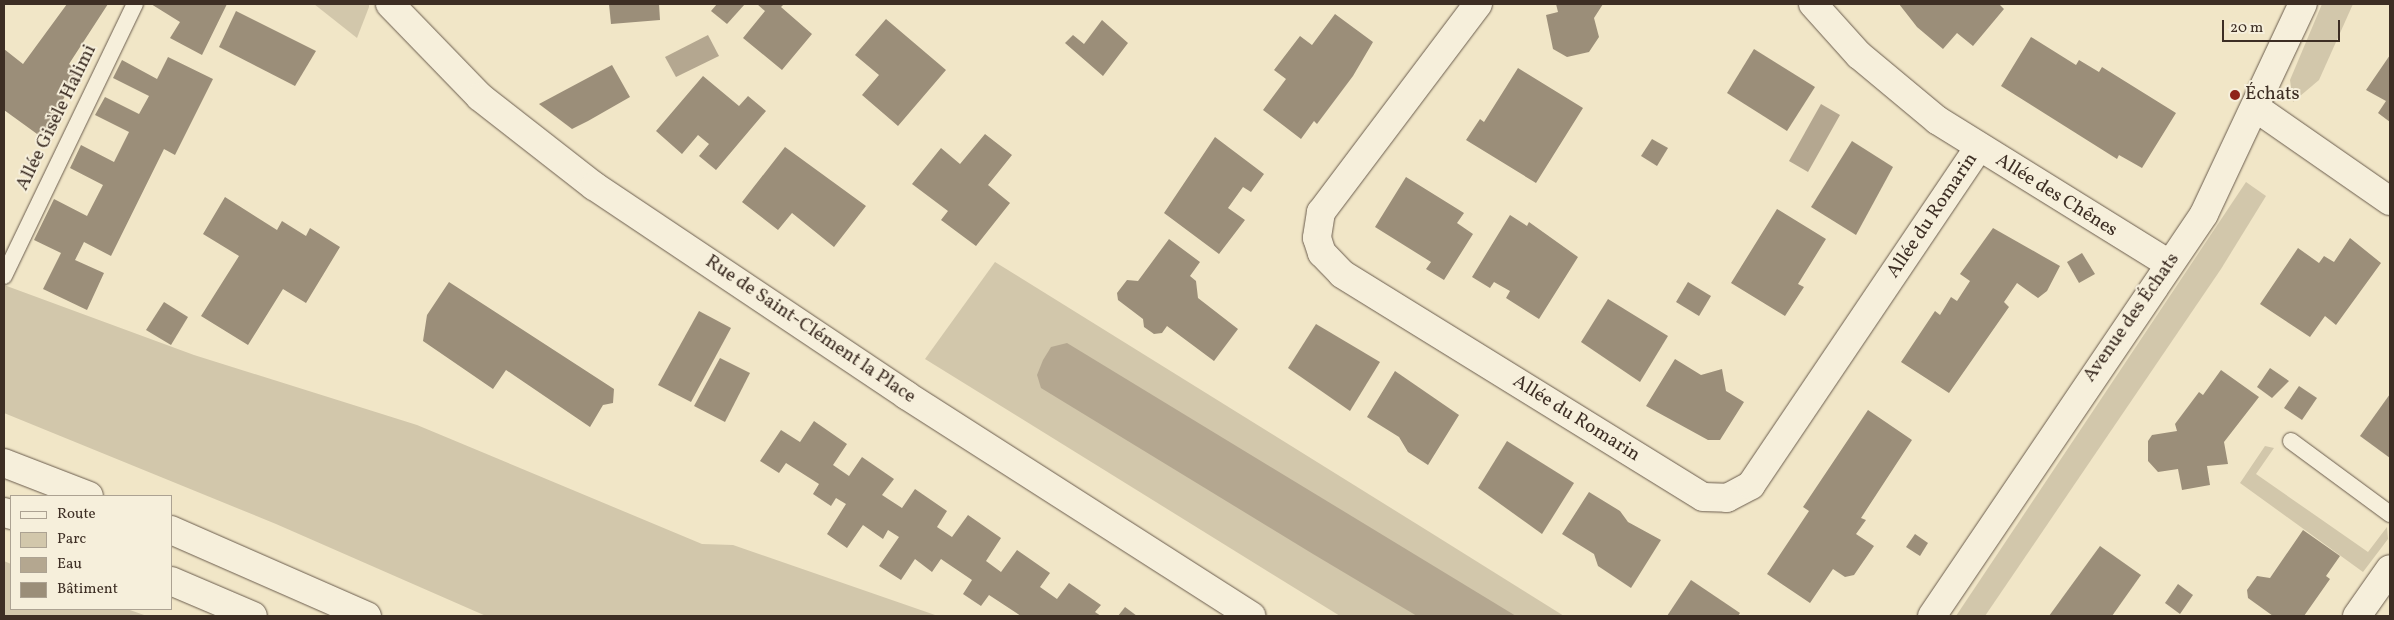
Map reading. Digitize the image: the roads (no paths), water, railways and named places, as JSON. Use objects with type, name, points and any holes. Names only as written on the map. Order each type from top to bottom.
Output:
[{"type":"street","name":"Allée du Romarin","points":[[1478,4],[1321,212],[1317,238],[1322,253],[1342,274],[1703,497],[1727,498],[1751,485],[1979,147]]},
{"type":"street","name":"Allée des Chênes","points":[[1813,4],[1859,55],[1895,87],[1979,147],[2170,264]]},
{"type":"street","name":"Avenue des Échats","points":[[1932,616],[2204,214],[2256,108],[2302,4]]},
{"type":"street","name":"Rue de Saint-Clément la Place","points":[[394,5],[480,97],[594,186],[906,395],[1252,616]]},
{"type":"street","points":[[2256,108],[2390,201]]},
{"type":"street","points":[[4,463],[86,495]]},
{"type":"street","points":[[172,530],[367,616]]},
{"type":"street","points":[[2357,616],[2390,569]]},
{"type":"street","points":[[172,580],[254,616]]},
{"type":"lane","name":"Allée Gisèle Halimi","points":[[4,276],[134,4]]},
{"type":"lane","points":[[2291,440],[2390,514]]},
{"type":"water","points":[[708,35],[719,56],[676,77],[665,57]]},
{"type":"water","points":[[1821,104],[1840,115],[1808,172],[1789,161]]},
{"type":"water","points":[[1067,343],[1516,616],[1417,616],[1313,554],[1041,388],[1037,375],[1043,360],[1051,347]]},
{"type":"place","name":"Échats","points":[[2235,95]]}]
